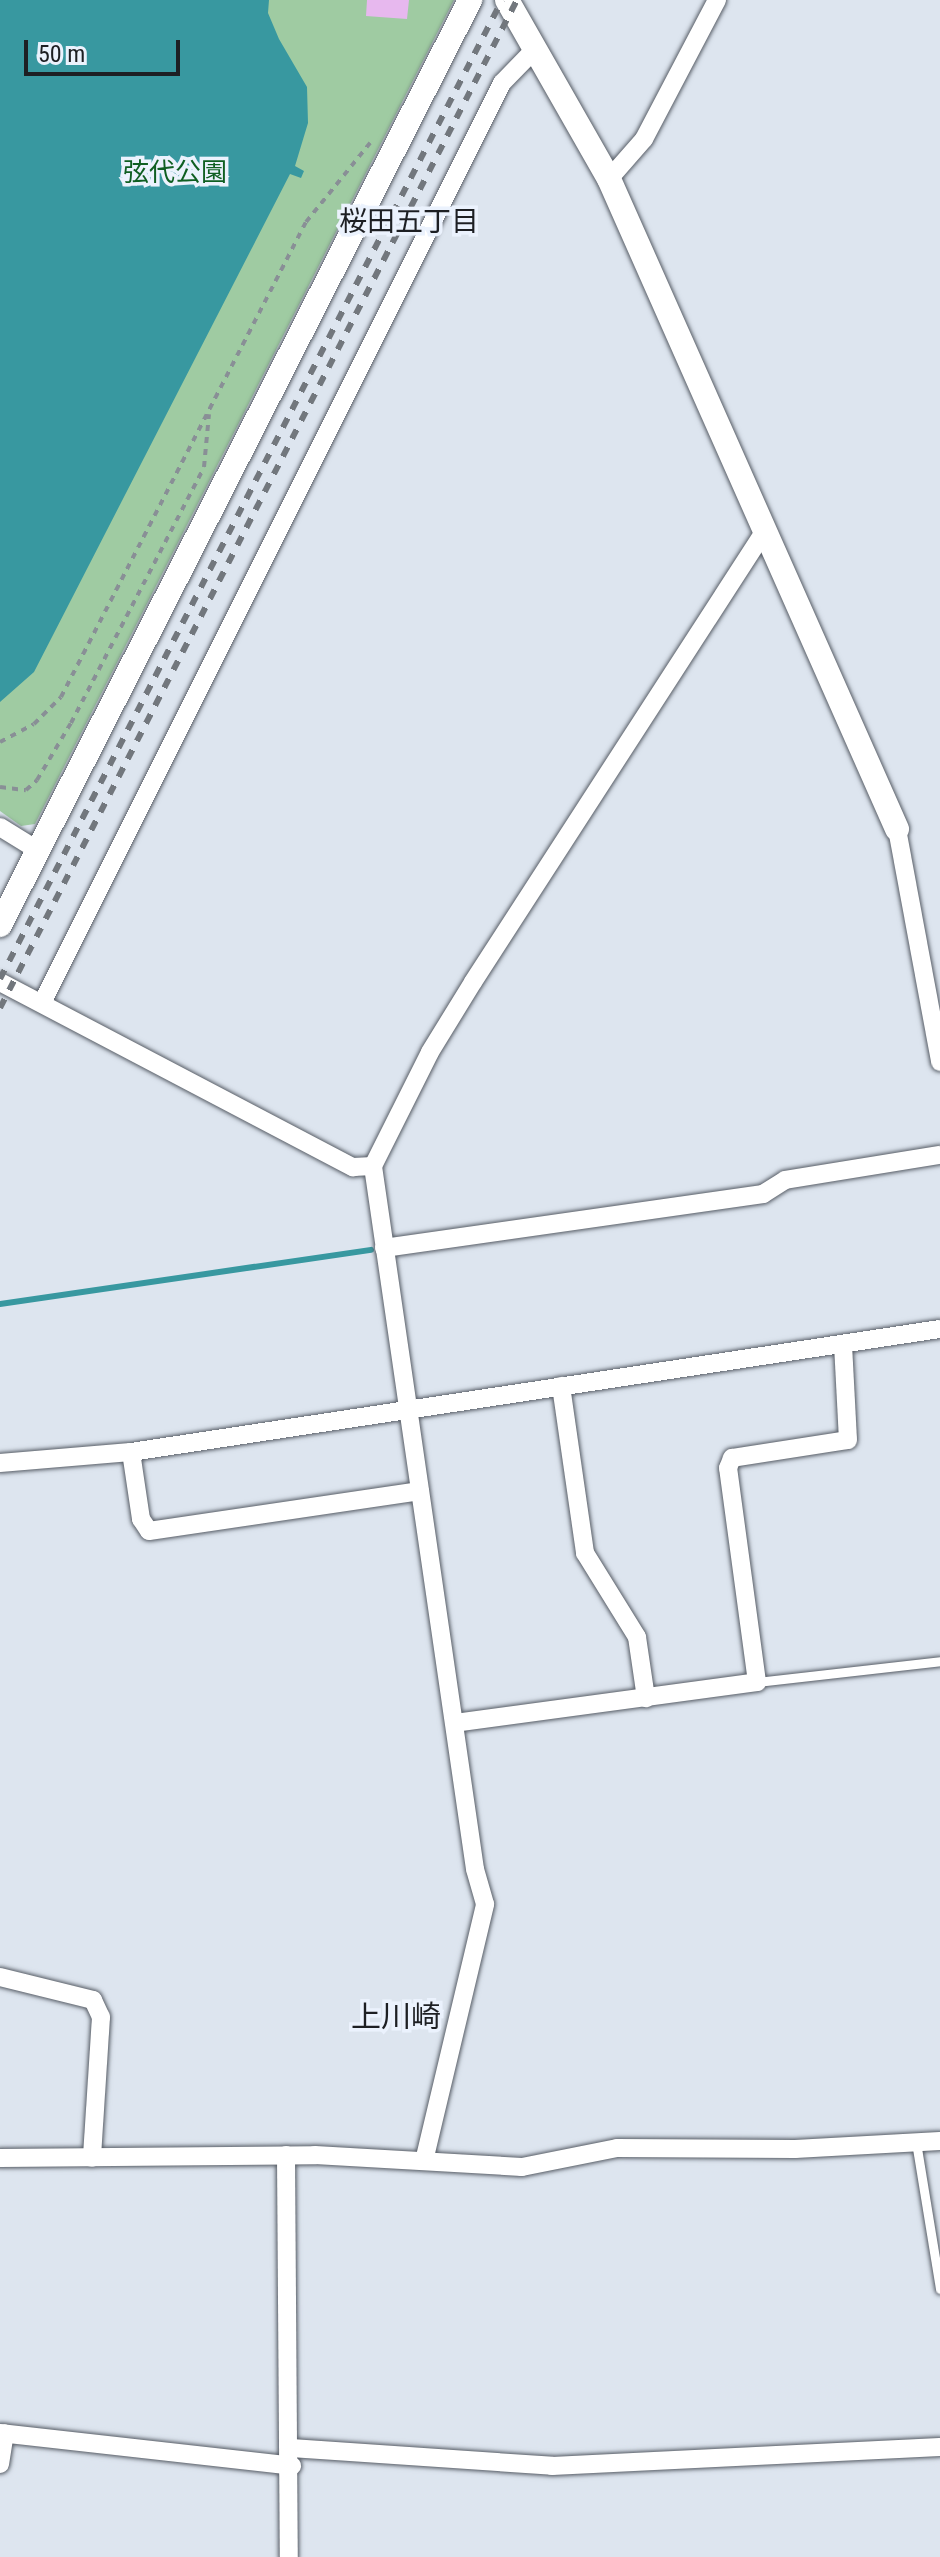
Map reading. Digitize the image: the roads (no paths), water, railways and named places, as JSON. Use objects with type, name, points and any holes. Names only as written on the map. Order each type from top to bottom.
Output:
[{"type":"street","points":[[0,925],[470,0]]},
{"type":"street","points":[[507,0],[609,179],[897,829],[935,995],[940,1062]]},
{"type":"street","points":[[609,179],[644,139],[717,0]]},
{"type":"street","points":[[42,1003],[502,83],[536,48]]},
{"type":"street","points":[[424,2161],[485,1904],[475,1869],[373,1166],[466,994],[764,532]]},
{"type":"street","points":[[0,827],[39,851]]},
{"type":"street","points":[[0,982],[353,1167],[373,1166]]},
{"type":"street","points":[[384,1248],[763,1194],[785,1180],[940,1155]]},
{"type":"street","points":[[0,1463],[131,1452],[940,1329]]},
{"type":"street","points":[[455,1723],[757,1682],[728,1468],[732,1458],[848,1440],[843,1345]]},
{"type":"street","points":[[561,1386],[585,1553],[637,1637],[646,1698]]},
{"type":"street","points":[[131,1452],[141,1519],[149,1531],[420,1491]]},
{"type":"street","points":[[0,1977],[93,2000],[101,2017],[92,2158]]},
{"type":"street","points":[[0,2158],[286,2155],[522,2167],[617,2148],[795,2149],[940,2141]]},
{"type":"street","points":[[286,2155],[284,2335],[291,2457],[289,2557]]},
{"type":"street","points":[[0,2464],[3,2433],[291,2457],[552,2466],[940,2447]]},
{"type":"lane","points":[[757,1682],[940,1661]]},
{"type":"lane","points":[[916,2142],[940,2289]]},
{"type":"water","name":"弦代公園","points":[[0,0],[269,0],[268,13],[279,39],[307,87],[308,123],[295,166],[304,171],[301,178],[290,174],[34,672],[0,702]]},
{"type":"waterway","points":[[0,1304],[371,1250]]},
{"type":"railway","points":[[0,979],[502,0]]},
{"type":"railway","points":[[0,1008],[517,0]]},
{"type":"district","name":"桜田五丁目","points":[[409,222]]},
{"type":"district","name":"上川崎","points":[[396,2017]]}]
